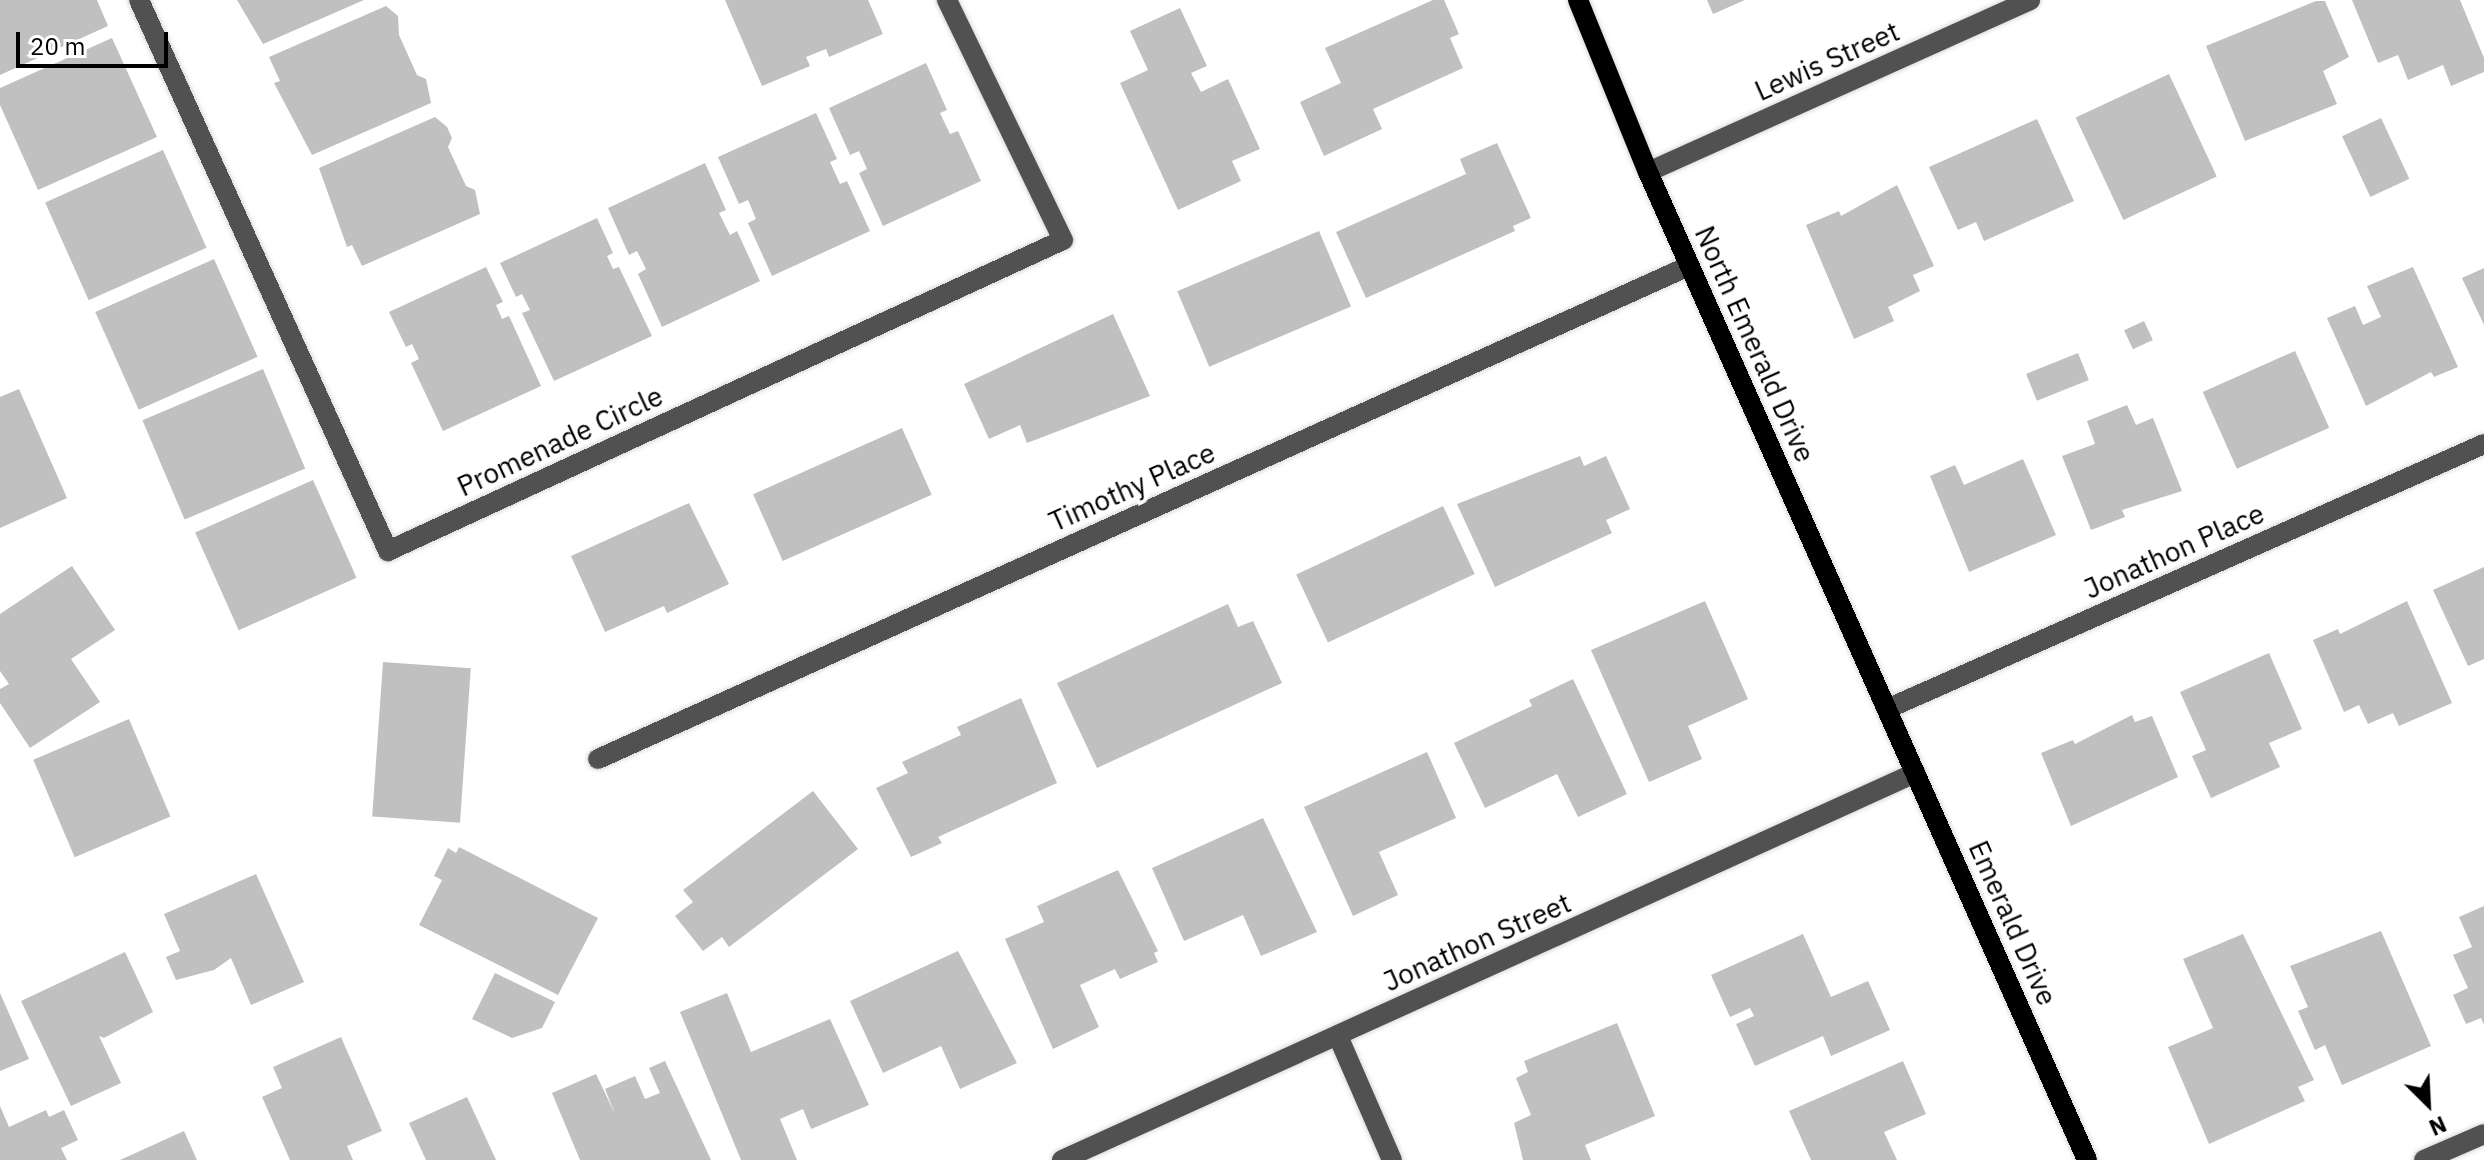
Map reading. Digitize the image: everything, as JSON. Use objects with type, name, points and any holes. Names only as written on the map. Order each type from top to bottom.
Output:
[{"type":"main road","name":"North Emerald Drive","points":[[1578,0],[1648,172],[1887,709]]},
{"type":"main road","name":"Emerald Drive","points":[[1887,709],[2087,1160]]},
{"type":"street","name":"Promenade Circle","points":[[139,0],[388,551],[1063,240],[947,0]]},
{"type":"street","name":"Lewis Street","points":[[1648,172],[2030,0]]},
{"type":"street","name":"Timothy Place","points":[[598,759],[1689,266]]},
{"type":"street","name":"Jonathon Place","points":[[1887,709],[2484,444]]},
{"type":"street","name":"Jonathon Street","points":[[1062,1160],[1915,773]]},
{"type":"street","points":[[1338,1036],[1392,1160]]},
{"type":"street","points":[[2424,1160],[2484,1134]]},
{"type":"building","points":[[0,0],[97,0],[108,26],[0,75]]},
{"type":"building","points":[[237,0],[364,0],[263,44]]},
{"type":"building","points":[[725,0],[868,0],[883,34],[829,57],[826,49],[806,57],[810,66],[762,86]]},
{"type":"building","points":[[1433,0],[1444,0],[1459,34],[1450,38],[1463,68],[1373,109],[1382,129],[1324,156],[1300,102],[1341,83],[1325,48]]},
{"type":"building","points":[[1707,0],[1745,0],[1713,14]]},
{"type":"building","points":[[2352,0],[2460,0],[2484,58],[2484,72],[2451,86],[2443,65],[2408,80],[2398,55],[2378,63]]},
{"type":"building","points":[[2316,1],[2325,1],[2349,57],[2323,71],[2337,104],[2245,141],[2206,46]]},
{"type":"building","points":[[386,6],[398,16],[399,35],[417,75],[426,79],[431,103],[312,155],[274,83],[280,81],[269,57]]},
{"type":"building","points":[[1180,8],[1207,66],[1191,73],[1201,92],[1228,79],[1260,149],[1232,161],[1241,181],[1178,210],[1120,83],[1148,70],[1130,31]]},
{"type":"building","points":[[112,38],[157,137],[38,190],[0,105],[0,88]]},
{"type":"building","points":[[926,63],[947,110],[940,113],[950,134],[958,131],[981,181],[883,226],[859,173],[867,169],[859,151],[850,155],[829,108]]},
{"type":"building","points":[[2169,74],[2217,176],[2123,220],[2076,118]]},
{"type":"building","points":[[816,113],[837,159],[830,162],[840,184],[847,181],[870,231],[772,276],[748,223],[756,219],[748,200],[739,204],[718,157]]},
{"type":"building","points":[[435,117],[447,127],[452,138],[448,147],[466,186],[475,190],[480,214],[362,266],[352,245],[347,247],[319,168]]},
{"type":"building","points":[[2381,118],[2409,179],[2370,197],[2342,136]]},
{"type":"building","points":[[2037,119],[2074,201],[1984,241],[1976,222],[1958,230],[1929,167]]},
{"type":"building","points":[[1497,143],[1531,218],[1513,226],[1515,231],[1366,298],[1336,232],[1466,174],[1460,159]]},
{"type":"building","points":[[163,150],[207,248],[89,300],[45,202]]},
{"type":"building","points":[[705,163],[726,210],[719,213],[730,235],[737,231],[760,281],[662,327],[638,274],[646,269],[637,251],[629,255],[608,208]]},
{"type":"building","points":[[1897,185],[1934,266],[1913,275],[1920,291],[1888,307],[1894,321],[1854,339],[1806,225],[1839,211],[1841,216]]},
{"type":"building","points":[[597,218],[613,253],[607,256],[613,269],[619,267],[652,336],[554,381],[522,313],[530,310],[522,294],[516,297],[500,263]]},
{"type":"building","points":[[1319,231],[1351,306],[1209,367],[1177,291]]},
{"type":"building","points":[[214,259],[258,357],[139,410],[95,312]]},
{"type":"building","points":[[486,267],[503,302],[496,305],[502,319],[509,316],[541,386],[443,431],[411,363],[419,359],[412,344],[406,347],[389,312]]},
{"type":"building","points":[[2413,267],[2458,367],[2434,377],[2431,372],[2366,406],[2327,318],[2355,306],[2363,325],[2381,317],[2367,286]]},
{"type":"building","points":[[2484,268],[2484,325],[2462,278]]},
{"type":"building","points":[[1113,314],[1150,396],[1027,443],[1020,425],[989,439],[964,384]]},
{"type":"building","points":[[2144,321],[2153,340],[2133,349],[2124,330]]},
{"type":"building","points":[[2295,351],[2329,428],[2237,469],[2203,392]]},
{"type":"building","points":[[2078,353],[2089,380],[2037,401],[2026,374]]},
{"type":"building","points":[[263,369],[305,468],[185,520],[142,420]]},
{"type":"building","points":[[19,389],[67,498],[0,528],[0,397]]},
{"type":"building","points":[[2127,405],[2136,425],[2153,418],[2182,491],[2122,510],[2125,517],[2091,530],[2062,456],[2095,444],[2087,421]]},
{"type":"building","points":[[902,428],[932,495],[783,561],[753,494]]},
{"type":"building","points":[[1580,456],[1584,466],[1606,456],[1630,509],[1606,520],[1612,533],[1495,587],[1457,504]]},
{"type":"building","points":[[2023,459],[2056,535],[1969,572],[1930,476],[1955,465],[1964,485]]},
{"type":"building","points":[[313,480],[357,578],[239,630],[195,532]]},
{"type":"building","points":[[689,503],[729,584],[667,613],[664,606],[605,632],[571,556]]},
{"type":"building","points":[[1443,506],[1475,574],[1328,642],[1296,574]]},
{"type":"building","points":[[72,566],[115,630],[71,659],[100,702],[30,748],[0,703],[0,689],[9,684],[0,671],[0,614]]},
{"type":"building","points":[[2484,567],[2484,659],[2468,666],[2433,590]]},
{"type":"building","points":[[1705,601],[1748,699],[1688,726],[1702,759],[1649,782],[1591,650]]},
{"type":"building","points":[[2407,601],[2452,703],[2399,726],[2393,713],[2368,724],[2359,705],[2344,712],[2313,640],[2338,629],[2340,634]]},
{"type":"building","points":[[1228,604],[1238,627],[1253,621],[1282,683],[1097,768],[1057,683]]},
{"type":"building","points":[[2269,653],[2302,729],[2269,743],[2280,767],[2211,798],[2192,756],[2206,750],[2180,692]]},
{"type":"building","points":[[383,662],[471,668],[460,823],[372,817]]},
{"type":"building","points":[[1573,679],[1627,794],[1578,817],[1557,774],[1485,808],[1454,743],[1532,706],[1529,700]]},
{"type":"building","points":[[1021,698],[1057,783],[938,837],[942,843],[911,857],[876,788],[908,773],[902,762],[961,735],[957,727]]},
{"type":"building","points":[[2132,715],[2135,722],[2152,716],[2178,777],[2071,826],[2041,753],[2073,740],[2075,744]]},
{"type":"building","points":[[129,719],[170,817],[75,857],[33,760]]},
{"type":"building","points":[[1427,752],[1456,818],[1379,852],[1398,895],[1353,916],[1304,807]]},
{"type":"building","points":[[813,791],[858,849],[729,947],[722,937],[703,951],[675,916],[693,902],[683,890]]},
{"type":"building","points":[[1263,818],[1317,932],[1261,956],[1243,915],[1184,941],[1152,868]]},
{"type":"building","points":[[459,847],[598,918],[558,995],[419,925],[442,880],[434,876],[448,848],[456,853]]},
{"type":"building","points":[[1118,870],[1158,951],[1154,953],[1158,962],[1120,979],[1115,969],[1080,985],[1099,1027],[1053,1049],[1005,939],[1044,922],[1037,906]]},
{"type":"building","points":[[256,874],[304,982],[251,1005],[231,958],[214,970],[176,980],[166,957],[180,951],[164,914]]},
{"type":"building","points":[[2484,906],[2484,1025],[2481,1018],[2466,1024],[2453,995],[2468,988],[2453,955],[2472,947],[2459,917]]},
{"type":"building","points":[[2381,931],[2431,1046],[2342,1085],[2325,1045],[2315,1050],[2298,1011],[2308,1007],[2290,966]]},
{"type":"building","points":[[1803,934],[1831,997],[1868,981],[1890,1030],[1831,1056],[1823,1036],[1755,1066],[1736,1024],[1754,1016],[1750,1008],[1730,1017],[1711,975]]},
{"type":"building","points":[[2243,934],[2314,1080],[2298,1087],[2305,1101],[2209,1144],[2168,1047],[2213,1028],[2183,959]]},
{"type":"building","points":[[958,951],[1017,1063],[960,1089],[941,1046],[883,1073],[850,1001]]},
{"type":"building","points":[[125,952],[153,1012],[104,1038],[99,1036],[121,1083],[71,1106],[21,1001]]},
{"type":"building","points":[[495,973],[555,1002],[542,1028],[512,1038],[472,1019]]},
{"type":"building","points":[[0,993],[29,1059],[0,1071]]},
{"type":"building","points":[[727,993],[751,1052],[830,1019],[869,1105],[811,1129],[803,1109],[780,1119],[797,1160],[741,1160],[680,1012]]},
{"type":"building","points":[[1617,1023],[1655,1116],[1585,1145],[1591,1160],[1523,1160],[1514,1123],[1531,1115],[1516,1078],[1528,1072],[1524,1061]]},
{"type":"building","points":[[341,1037],[382,1131],[347,1146],[353,1160],[290,1160],[262,1097],[282,1088],[273,1067]]},
{"type":"building","points":[[665,1061],[711,1160],[580,1160],[552,1093],[596,1074],[615,1114],[605,1089],[635,1076],[645,1099],[660,1093],[649,1068]]},
{"type":"building","points":[[1903,1061],[1926,1114],[1884,1132],[1897,1160],[1811,1160],[1789,1111]]},
{"type":"building","points":[[467,1097],[496,1160],[426,1160],[409,1123]]},
{"type":"building","points":[[0,1106],[9,1127],[46,1110],[49,1117],[64,1110],[78,1140],[61,1148],[67,1160],[0,1160]]},
{"type":"building","points":[[184,1131],[197,1160],[120,1160]]}]
